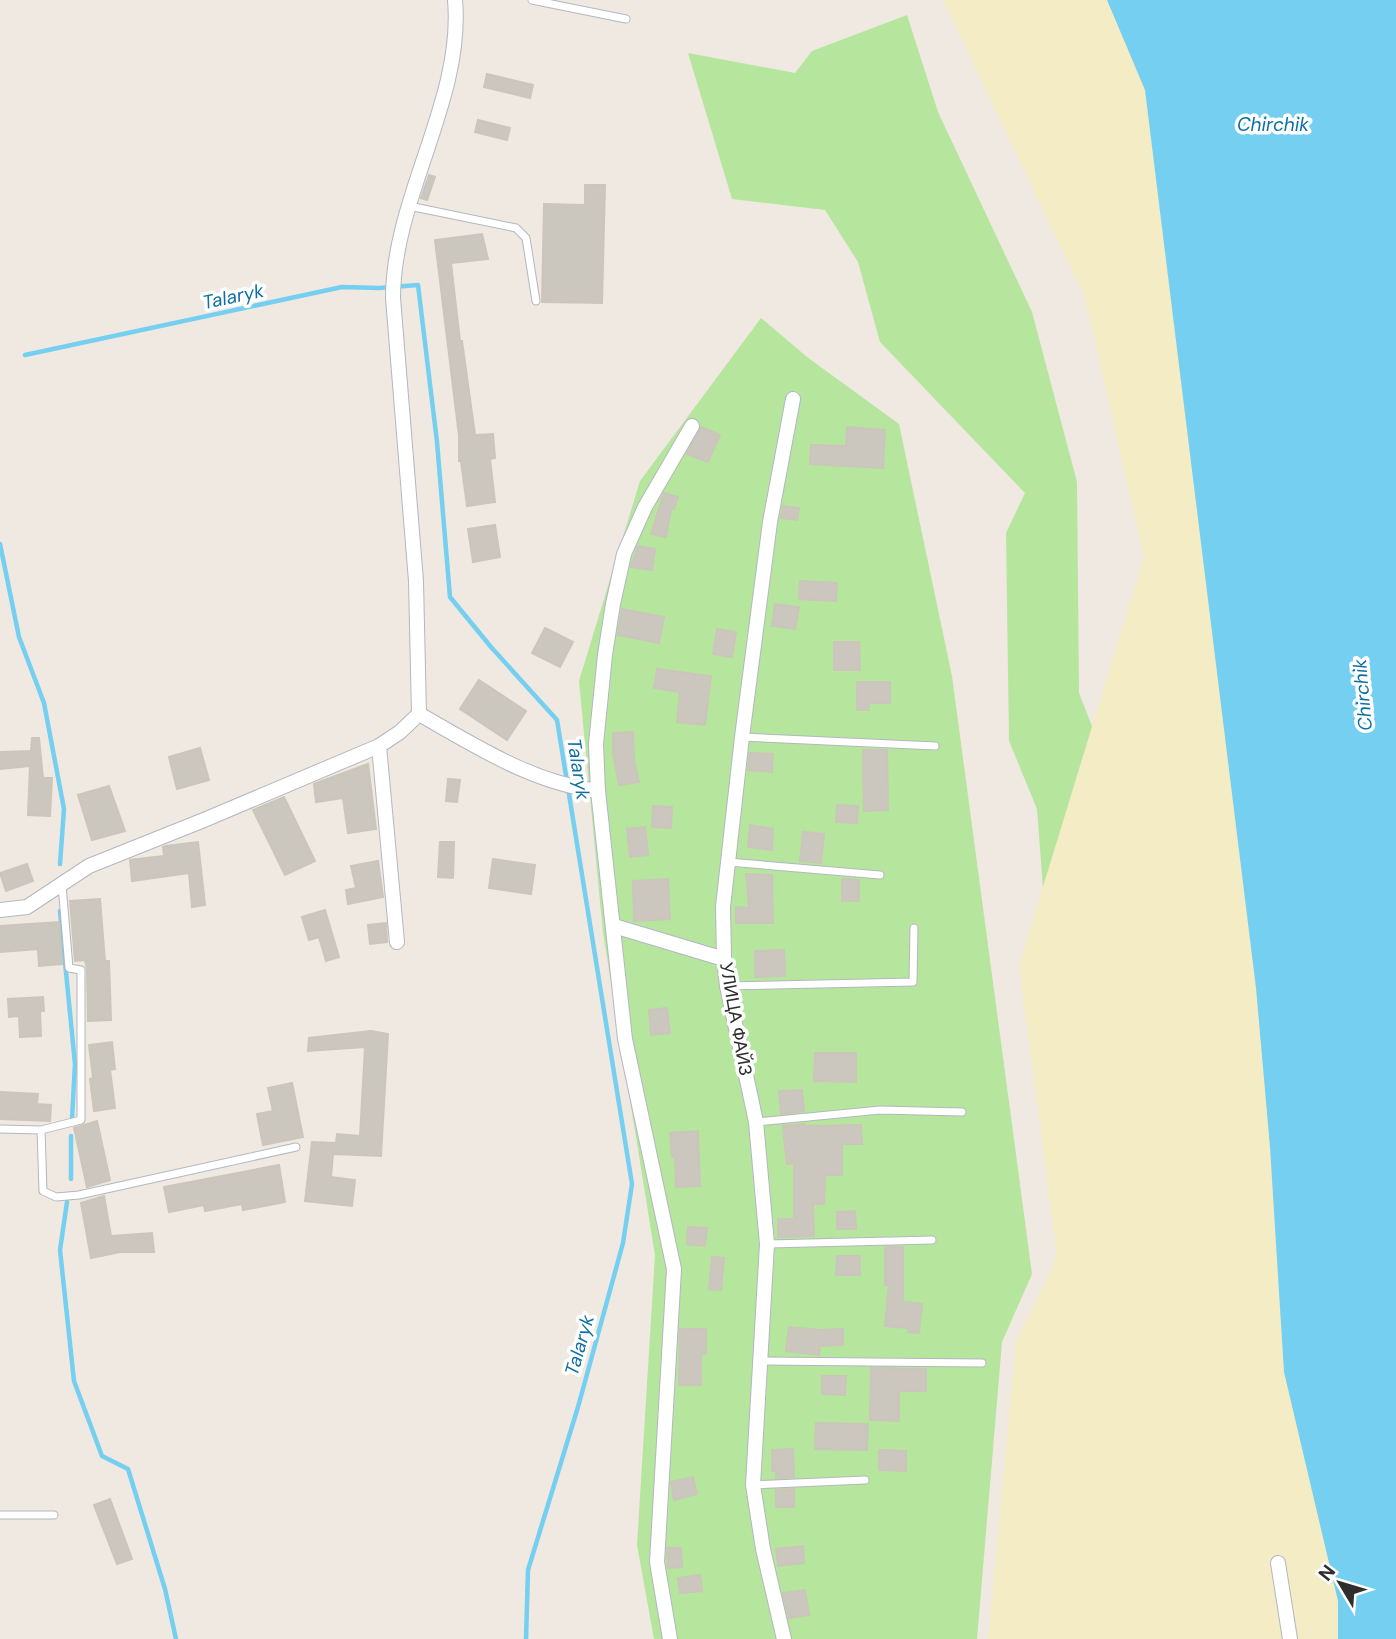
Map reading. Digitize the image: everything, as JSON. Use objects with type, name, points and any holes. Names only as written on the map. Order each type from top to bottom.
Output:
[{"type":"street","points":[[0,910],[27,907],[89,866],[379,747],[400,732],[419,713],[416,581],[393,271],[408,206],[449,75],[456,33],[455,0]]},
{"type":"street","name":"УЛИЦА ФАЙЗ","points":[[784,1639],[763,1549],[753,1485],[767,1244],[756,1122],[727,986],[723,907],[741,737],[770,522],[793,398]]},
{"type":"street","points":[[670,1639],[657,1562],[674,1269],[625,1039],[598,791],[596,744],[605,655],[624,554],[645,507],[692,426]]},
{"type":"street","points":[[419,713],[513,766],[579,789],[598,791]]},
{"type":"street","points":[[379,747],[397,942]]},
{"type":"street","points":[[614,926],[724,958]]},
{"type":"street","points":[[1278,1563],[1290,1639]]},
{"type":"lane","points":[[532,0],[626,19]]},
{"type":"lane","points":[[408,206],[516,228],[526,238],[536,301]]},
{"type":"lane","points":[[741,737],[935,746]]},
{"type":"lane","points":[[728,862],[880,875]]},
{"type":"lane","points":[[0,1129],[41,1130],[80,1120],[81,970],[69,968],[62,885]]},
{"type":"lane","points":[[727,986],[913,982],[914,928]]},
{"type":"lane","points":[[756,1122],[880,1111],[962,1112]]},
{"type":"lane","points":[[41,1130],[43,1191],[56,1197],[79,1195],[296,1147]]},
{"type":"lane","points":[[767,1244],[932,1240]]},
{"type":"lane","points":[[759,1361],[982,1363]]},
{"type":"lane","points":[[753,1485],[865,1480]]},
{"type":"lane","points":[[0,1515],[54,1515]]},
{"type":"green space","points":[[907,15],[938,112],[1032,312],[1077,482],[1079,693],[1095,734],[1053,1019],[1037,809],[1009,741],[1006,533],[1025,493],[880,342],[858,262],[825,210],[732,199],[688,53],[795,73],[812,51]]},
{"type":"green space","points":[[761,318],[807,357],[899,424],[952,676],[1032,1274],[1002,1342],[977,1639],[654,1639],[637,1545],[655,1255],[603,933],[579,681],[640,481]]},
{"type":"sand","points":[[943,0],[1396,0],[1396,1639],[988,1639],[1016,1342],[1057,1257],[1019,965],[1144,557],[1085,298]]},
{"type":"water","name":"Chirchik","points":[[1107,0],[1396,0],[1396,1639],[1338,1639],[1338,1601],[1284,1372],[1270,1147],[1256,988],[1145,90]]},
{"type":"building","points":[[487,74],[533,85],[530,98],[484,87]]},
{"type":"building","points":[[478,120],[510,128],[507,140],[475,132]]},
{"type":"building","points":[[429,175],[435,177],[427,200],[421,198]]},
{"type":"building","points":[[585,185],[605,185],[602,303],[542,302],[544,204],[585,205]]},
{"type":"building","points":[[482,234],[488,259],[451,263],[475,435],[493,434],[495,458],[490,459],[495,502],[467,506],[459,461],[459,436],[435,240]]},
{"type":"building","points":[[701,427],[720,435],[708,462],[687,454]]},
{"type":"building","points":[[847,427],[885,430],[883,468],[810,464],[811,445],[846,446]]},
{"type":"building","points":[[664,493],[678,497],[674,509],[671,509],[666,537],[651,534]]},
{"type":"building","points":[[783,506],[799,508],[797,520],[781,518]]},
{"type":"building","points":[[495,525],[500,557],[473,562],[468,529]]},
{"type":"building","points":[[638,546],[655,549],[652,570],[631,567]]},
{"type":"building","points":[[800,581],[837,583],[836,601],[799,599]]},
{"type":"building","points":[[775,604],[799,607],[795,629],[772,626]]},
{"type":"building","points":[[622,609],[664,617],[659,643],[618,635]]},
{"type":"building","points":[[545,628],[573,642],[560,667],[532,653]]},
{"type":"building","points":[[717,629],[736,632],[732,657],[713,654]]},
{"type":"building","points":[[834,642],[859,642],[860,670],[834,670]]},
{"type":"building","points":[[657,669],[711,676],[705,725],[677,722],[680,692],[654,688]]},
{"type":"building","points":[[479,680],[526,711],[507,740],[460,709]]},
{"type":"building","points":[[857,682],[890,682],[890,703],[869,703],[869,710],[857,710]]},
{"type":"building","points":[[633,732],[634,761],[639,782],[619,785],[613,753],[613,733]]},
{"type":"building","points":[[32,738],[39,738],[43,778],[52,778],[50,816],[28,815],[30,766],[0,769],[0,752],[31,751]]},
{"type":"building","points":[[200,748],[209,780],[177,789],[169,757]]},
{"type":"building","points":[[863,750],[887,750],[888,810],[864,811]]},
{"type":"building","points":[[750,753],[773,754],[772,772],[748,770]]},
{"type":"building","points":[[368,764],[376,829],[348,833],[343,798],[316,802],[314,784]]},
{"type":"building","points":[[448,779],[460,780],[457,802],[446,801]]},
{"type":"building","points":[[109,786],[125,831],[92,840],[78,795]]},
{"type":"building","points":[[284,797],[315,861],[285,875],[253,810]]},
{"type":"building","points":[[837,805],[858,806],[857,823],[836,822]]},
{"type":"building","points":[[653,806],[672,807],[671,828],[652,827]]},
{"type":"building","points":[[750,825],[773,829],[772,850],[748,847]]},
{"type":"building","points":[[645,827],[648,855],[630,857],[627,829]]},
{"type":"building","points":[[803,832],[824,834],[821,863],[800,861]]},
{"type":"building","points":[[198,842],[205,905],[192,907],[189,873],[132,881],[130,860],[164,856],[163,847]]},
{"type":"building","points":[[440,842],[454,842],[453,878],[438,877]]},
{"type":"building","points":[[493,859],[535,865],[531,894],[489,888]]},
{"type":"building","points":[[378,861],[383,897],[348,904],[346,890],[356,888],[351,866]]},
{"type":"building","points":[[27,864],[33,881],[6,891],[0,873]]},
{"type":"building","points":[[746,874],[772,875],[773,923],[736,923],[736,907],[749,908]]},
{"type":"building","points":[[668,879],[670,919],[634,921],[633,881]]},
{"type":"building","points":[[842,879],[859,880],[859,901],[842,901]]},
{"type":"building","points":[[100,899],[105,961],[109,961],[111,1020],[88,1021],[87,969],[85,960],[75,961],[70,901]]},
{"type":"building","points":[[325,910],[339,957],[326,961],[319,937],[309,940],[302,917]]},
{"type":"building","points":[[59,922],[62,964],[39,966],[38,949],[0,952],[0,926]]},
{"type":"building","points":[[386,923],[387,942],[370,944],[368,925]]},
{"type":"building","points":[[784,950],[785,976],[755,977],[755,951]]},
{"type":"building","points":[[43,997],[44,1011],[40,1011],[41,1036],[20,1037],[19,1016],[9,1017],[8,999]]},
{"type":"building","points":[[667,1008],[670,1033],[651,1035],[649,1010]]},
{"type":"building","points":[[371,1031],[388,1034],[381,1156],[333,1154],[331,1177],[355,1180],[352,1206],[305,1201],[312,1142],[336,1143],[337,1134],[360,1136],[365,1047],[308,1051],[309,1038]]},
{"type":"building","points":[[112,1042],[115,1069],[110,1070],[115,1108],[94,1111],[89,1045]]},
{"type":"building","points":[[815,1053],[856,1053],[856,1082],[814,1081]]},
{"type":"building","points":[[292,1083],[303,1137],[263,1145],[257,1114],[273,1111],[268,1088]]},
{"type":"building","points":[[802,1090],[804,1111],[781,1114],[779,1091]]},
{"type":"building","points":[[0,1092],[38,1094],[37,1104],[51,1105],[50,1121],[0,1119]]},
{"type":"building","points":[[97,1121],[110,1180],[87,1187],[74,1128]]},
{"type":"building","points":[[861,1125],[862,1144],[842,1144],[842,1175],[825,1175],[824,1204],[813,1204],[814,1236],[778,1237],[778,1219],[794,1219],[794,1163],[787,1164],[783,1126]]},
{"type":"building","points":[[698,1131],[700,1186],[676,1187],[675,1157],[672,1157],[670,1133]]},
{"type":"building","points":[[279,1165],[285,1202],[243,1210],[242,1204],[205,1211],[204,1205],[169,1212],[164,1187]]},
{"type":"building","points":[[104,1196],[111,1236],[152,1233],[154,1252],[120,1252],[91,1258],[81,1203]]},
{"type":"building","points":[[855,1211],[856,1229],[837,1229],[837,1212]]},
{"type":"building","points":[[688,1227],[707,1228],[705,1246],[687,1244]]},
{"type":"building","points":[[885,1247],[903,1247],[903,1302],[922,1304],[919,1333],[908,1332],[909,1328],[885,1326],[889,1285],[885,1285]]},
{"type":"building","points":[[837,1256],[860,1256],[860,1275],[836,1275]]},
{"type":"building","points":[[712,1257],[724,1258],[721,1290],[709,1289]]},
{"type":"building","points":[[789,1327],[843,1329],[843,1345],[820,1346],[819,1355],[786,1351]]},
{"type":"building","points":[[680,1329],[706,1329],[706,1354],[701,1354],[701,1385],[679,1385]]},
{"type":"building","points":[[871,1368],[926,1369],[926,1391],[899,1391],[899,1421],[870,1420]]},
{"type":"building","points":[[822,1376],[846,1376],[845,1395],[822,1394]]},
{"type":"building","points":[[816,1423],[868,1424],[867,1450],[815,1449]]},
{"type":"building","points":[[793,1449],[794,1477],[776,1478],[776,1471],[772,1471],[772,1450]]},
{"type":"building","points":[[879,1450],[906,1451],[906,1471],[879,1470]]},
{"type":"building","points":[[693,1477],[697,1494],[674,1500],[671,1482]]},
{"type":"building","points":[[794,1489],[794,1507],[776,1507],[776,1490]]},
{"type":"building","points":[[110,1499],[132,1559],[117,1564],[94,1505]]},
{"type":"building","points":[[803,1546],[804,1563],[778,1566],[776,1549]]},
{"type":"building","points":[[667,1548],[681,1548],[682,1567],[668,1568]]},
{"type":"building","points":[[700,1575],[702,1591],[680,1593],[678,1578]]},
{"type":"building","points":[[805,1590],[809,1615],[789,1618],[783,1593]]},
{"type":"waterway","name":"Talaryk","points":[[25,355],[342,287],[418,285],[437,442],[450,597],[557,720],[632,1184],[623,1243],[578,1407],[528,1570],[526,1639]]},
{"type":"waterway","points":[[0,544],[19,637],[44,703],[64,809],[60,864]]},
{"type":"waterway","points":[[60,911],[75,1064],[72,1119]]},
{"type":"waterway","points":[[71,1136],[71,1179]]},
{"type":"waterway","points":[[67,1202],[60,1250],[74,1381],[102,1456],[128,1469],[165,1589],[176,1639]]}]
